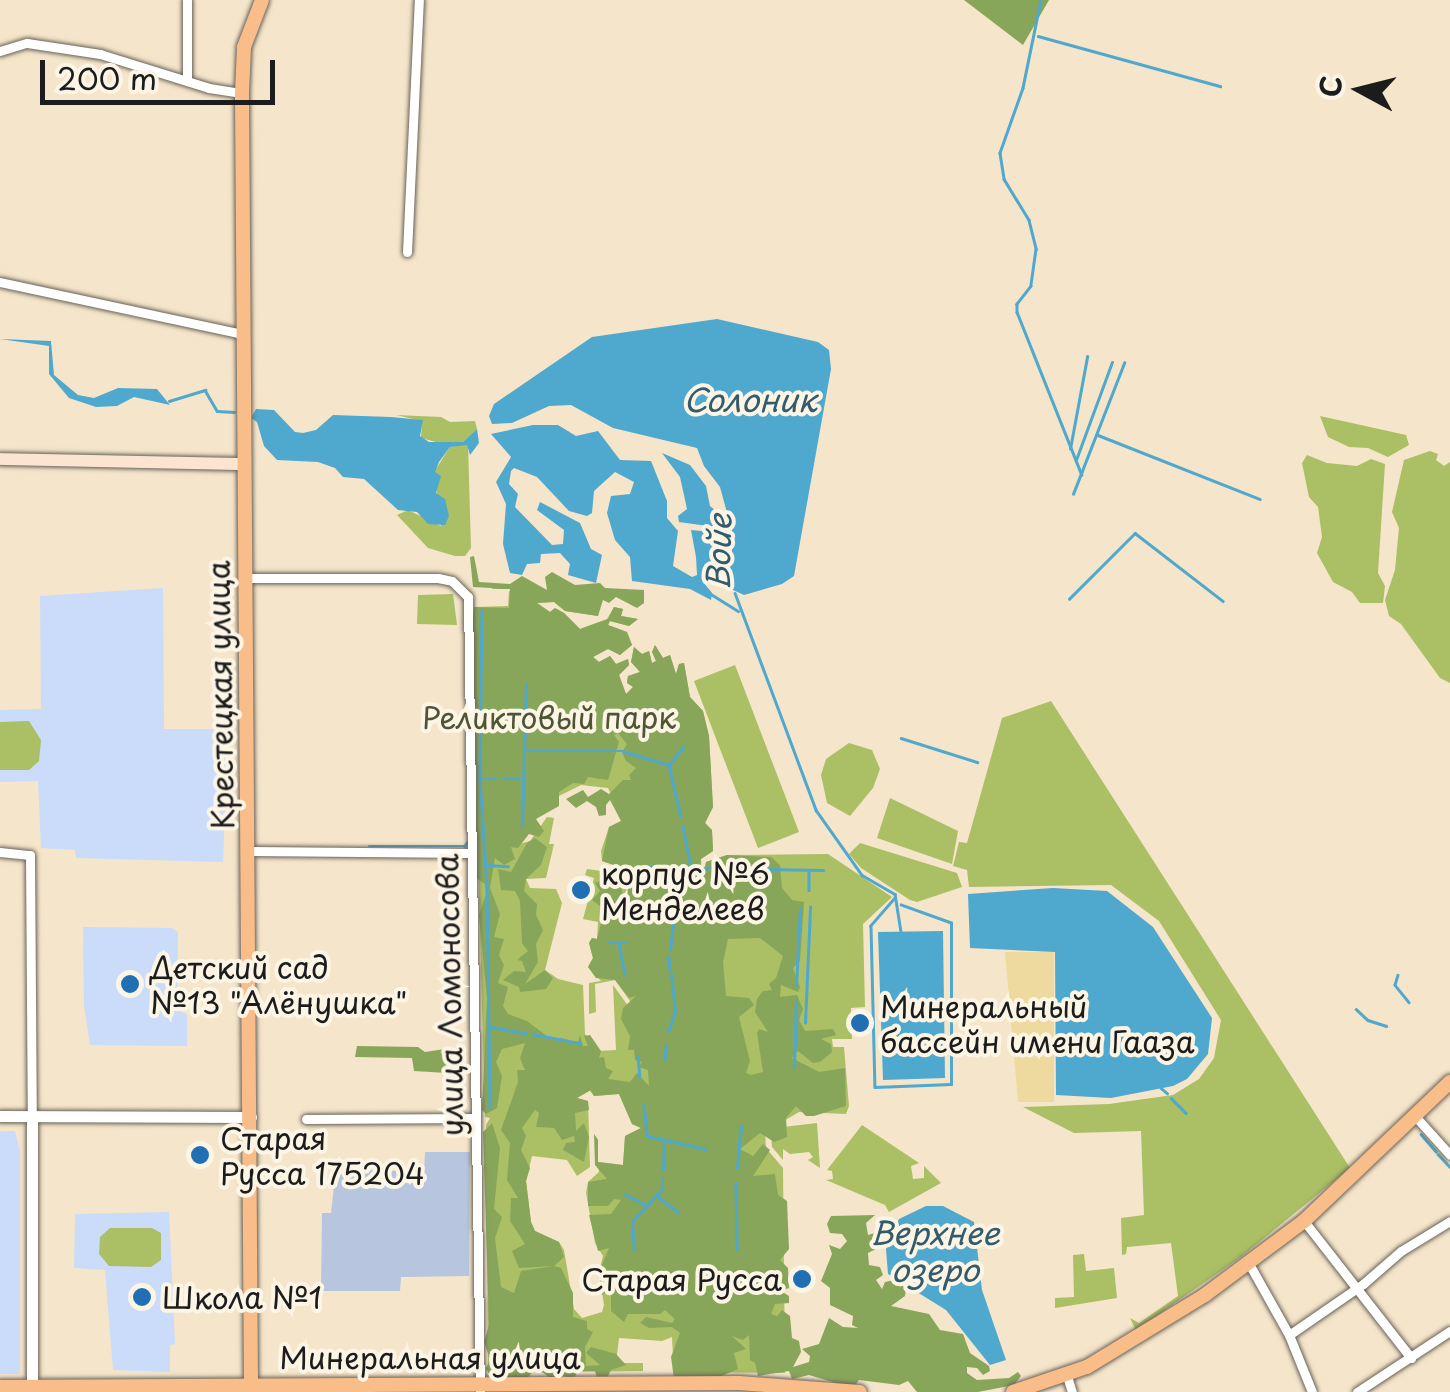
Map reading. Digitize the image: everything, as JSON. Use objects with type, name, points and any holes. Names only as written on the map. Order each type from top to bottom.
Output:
[{"type":"main road","name":"Крестецкая улица","points":[[251,1388],[242,93],[244,47],[262,0]]},
{"type":"main road","points":[[0,459],[244,464]]},
{"type":"main road","points":[[1013,1392],[1067,1376],[1137,1340],[1248,1262],[1304,1220],[1450,1082]]},
{"type":"main road","name":"Минеральная улица","points":[[0,1387],[754,1388],[860,1392]]},
{"type":"street","points":[[186,79],[187,0]]},
{"type":"street","points":[[407,252],[419,0]]},
{"type":"street","points":[[0,51],[27,43],[100,54],[242,93]]},
{"type":"street","points":[[0,282],[243,334]]},
{"type":"street","name":"улица Ломоносова","points":[[246,578],[438,578],[452,581],[468,596],[480,1388]]},
{"type":"street","points":[[250,851],[472,852]]},
{"type":"street","points":[[0,852],[30,855],[32,1389]]},
{"type":"street","points":[[0,1116],[32,1120],[251,1117]]},
{"type":"street","points":[[1416,1116],[1450,1155]]},
{"type":"street","points":[[306,1119],[476,1118]]},
{"type":"street","points":[[1304,1220],[1411,1358]]},
{"type":"street","points":[[1289,1335],[1401,1251],[1450,1221]]},
{"type":"street","points":[[1248,1262],[1289,1335],[1312,1392]]},
{"type":"street","points":[[1357,1392],[1450,1330]]},
{"type":"street","points":[[1067,1376],[1072,1392]]},
{"type":"shaded area","points":[[163,588],[164,729],[228,729],[223,862],[76,858],[75,850],[41,848],[38,781],[0,782],[0,710],[41,709],[40,596]]},
{"type":"shaded area","name":"Детский сад №13 \"Алёнушка\"","points":[[83,927],[172,928],[178,932],[177,1010],[187,1014],[187,1046],[90,1045],[84,1005]]},
{"type":"shaded area","points":[[0,1131],[15,1131],[20,1150],[20,1374],[0,1374]]},
{"type":"shaded area","points":[[425,1152],[470,1152],[469,1276],[401,1277],[400,1291],[321,1291],[322,1213],[331,1213],[336,1169],[424,1172]]},
{"type":"shaded area","name":"Школа №1","points":[[169,1212],[175,1344],[170,1345],[170,1372],[113,1370],[105,1270],[74,1268],[75,1214]]},
{"type":"green space","points":[[964,0],[1049,0],[1023,45]]},
{"type":"green space","points":[[396,415],[475,421],[477,429],[463,442],[447,445],[421,438],[422,421]]},
{"type":"green space","points":[[1320,416],[1406,435],[1409,445],[1388,457],[1368,448],[1349,447],[1328,437]]},
{"type":"green space","points":[[468,444],[471,548],[465,556],[455,556],[428,548],[397,515],[408,510],[441,526],[434,472],[450,447]]},
{"type":"green space","points":[[1430,451],[1438,454],[1436,460],[1444,466],[1450,462],[1450,683],[1440,678],[1401,624],[1389,616],[1385,600],[1395,570],[1399,528],[1392,512],[1404,460]]},
{"type":"green space","points":[[1307,455],[1327,463],[1357,466],[1371,459],[1385,464],[1378,573],[1385,586],[1383,603],[1360,603],[1352,592],[1333,582],[1317,553],[1322,537],[1318,507],[1309,497],[1302,463]]},
{"type":"green space","name":"Реликтовый парк","points":[[474,556],[479,582],[510,584],[522,576],[547,590],[545,577],[552,572],[575,585],[600,583],[605,588],[644,590],[644,603],[637,608],[616,597],[609,603],[603,600],[598,616],[565,611],[554,602],[537,603],[550,612],[555,608],[564,613],[580,629],[608,619],[614,607],[623,609],[621,616],[638,619],[629,626],[610,621],[608,625],[627,632],[632,645],[620,655],[608,649],[593,657],[599,662],[610,656],[616,664],[628,659],[629,665],[619,675],[626,694],[633,687],[627,683],[628,676],[640,672],[631,662],[634,647],[642,654],[649,651],[652,663],[656,661],[652,652],[655,645],[663,658],[670,655],[676,674],[679,664],[684,663],[690,697],[703,711],[709,736],[713,807],[705,823],[712,830],[713,851],[701,859],[699,874],[703,878],[706,862],[727,855],[771,857],[780,865],[782,888],[792,900],[804,902],[800,961],[793,968],[800,987],[798,992],[781,985],[780,997],[797,995],[803,1009],[799,1020],[805,1031],[833,1029],[836,1035],[821,1039],[831,1044],[832,1052],[820,1062],[813,1063],[798,1051],[792,1058],[819,1072],[845,1068],[846,1106],[806,1116],[796,1106],[786,1118],[787,1137],[774,1142],[760,1133],[740,1149],[753,1156],[763,1144],[770,1150],[753,1176],[775,1174],[778,1195],[787,1201],[789,1249],[780,1260],[788,1268],[789,1288],[781,1291],[789,1296],[789,1303],[775,1304],[771,1314],[777,1316],[782,1310],[790,1316],[792,1338],[799,1341],[801,1352],[793,1367],[809,1362],[810,1356],[802,1349],[819,1344],[829,1318],[843,1327],[858,1328],[852,1325],[853,1316],[830,1305],[830,1288],[821,1281],[832,1254],[829,1245],[840,1249],[847,1241],[842,1234],[830,1233],[827,1224],[831,1216],[875,1215],[866,1223],[868,1235],[888,1229],[880,1247],[868,1253],[869,1265],[880,1267],[883,1275],[876,1280],[882,1289],[885,1282],[894,1280],[906,1288],[905,1296],[891,1306],[929,1314],[940,1330],[963,1334],[970,1353],[989,1366],[990,1371],[983,1375],[977,1368],[967,1367],[967,1373],[977,1380],[1009,1378],[1018,1372],[1021,1376],[1014,1385],[978,1392],[917,1392],[908,1381],[899,1385],[859,1380],[853,1388],[809,1375],[792,1379],[789,1371],[758,1376],[755,1363],[750,1360],[749,1335],[743,1340],[732,1336],[746,1349],[734,1353],[738,1369],[719,1377],[674,1379],[671,1357],[680,1333],[672,1327],[649,1328],[640,1323],[646,1317],[672,1323],[675,1319],[665,1310],[660,1314],[628,1314],[624,1322],[611,1311],[611,1289],[602,1295],[600,1269],[609,1248],[598,1251],[589,1215],[611,1214],[621,1200],[614,1199],[608,1206],[588,1206],[588,1182],[607,1179],[595,1165],[594,1134],[598,1140],[598,1162],[623,1165],[625,1136],[641,1128],[632,1124],[619,1094],[594,1096],[591,1090],[577,1098],[588,1101],[589,1110],[575,1113],[576,1131],[584,1123],[589,1137],[584,1162],[563,1150],[566,1143],[575,1142],[574,1136],[562,1140],[554,1128],[536,1127],[539,1113],[535,1110],[522,1128],[526,1136],[521,1150],[530,1168],[526,1181],[531,1222],[535,1231],[559,1242],[564,1257],[554,1266],[561,1268],[573,1293],[573,1317],[587,1321],[587,1329],[593,1332],[585,1347],[586,1366],[600,1365],[586,1353],[591,1347],[616,1354],[626,1365],[611,1370],[607,1378],[597,1378],[595,1371],[578,1371],[574,1379],[558,1374],[551,1379],[534,1371],[525,1380],[494,1380],[486,1369],[490,1359],[484,1342],[489,1325],[483,1132],[492,1123],[500,1148],[494,1209],[502,1217],[495,1238],[501,1287],[514,1293],[521,1271],[553,1266],[519,1268],[512,1251],[525,1244],[510,1221],[511,1198],[518,1198],[507,1180],[510,1143],[501,1130],[518,1082],[517,1070],[525,1070],[520,1058],[525,1043],[502,1049],[496,1062],[502,1076],[497,1108],[486,1114],[482,1110],[487,999],[479,915],[486,894],[485,884],[476,878],[472,625],[474,607],[509,608],[510,589],[473,587],[470,557]],"holes":[[[618,733],[627,744],[622,752],[626,761],[636,768],[629,775],[631,780],[623,780],[609,794],[601,789],[588,797],[583,790],[566,799],[576,808],[587,801],[596,807],[599,816],[606,815],[610,800],[621,821],[609,827],[602,861],[616,866],[616,872],[608,876],[622,878],[629,888],[623,894],[620,885],[608,884],[605,879],[595,883],[600,891],[592,900],[600,906],[602,919],[597,939],[592,938],[589,943],[593,958],[588,967],[596,978],[615,980],[629,998],[636,996],[623,1008],[621,1019],[630,1036],[628,1050],[634,1050],[635,1060],[642,1062],[638,1067],[648,1070],[649,1086],[637,1073],[630,1082],[608,1079],[613,1071],[606,1068],[604,1057],[599,1058],[601,1051],[590,1035],[584,1036],[588,1046],[583,1046],[580,1035],[577,1044],[562,1038],[552,1040],[527,1021],[508,1014],[503,1006],[508,987],[498,983],[504,965],[499,955],[504,939],[494,937],[500,914],[490,888],[495,858],[504,865],[515,859],[511,847],[518,848],[529,834],[539,837],[544,831],[536,819],[559,806],[559,792],[573,783],[584,784],[588,777],[608,780],[619,742],[614,735]],[[760,938],[783,956],[776,978],[769,984],[772,990],[763,991],[757,999],[755,1012],[768,1032],[759,1029],[757,1033],[763,1072],[751,1075],[746,1073],[750,1061],[739,1017],[754,1005],[749,998],[726,996],[723,962],[728,939]]]},
{"type":"green space","name":"Реликтовый парк","points":[[509,591],[600,603],[598,616],[565,611],[554,602],[537,603],[550,612],[555,608],[564,613],[580,629],[607,619],[614,607],[623,609],[621,616],[638,619],[629,626],[610,621],[608,625],[627,632],[632,645],[620,655],[608,649],[593,657],[599,662],[610,656],[616,664],[628,659],[629,665],[619,675],[626,694],[633,687],[627,683],[628,676],[640,672],[631,662],[634,647],[642,654],[649,651],[652,663],[656,661],[652,652],[655,645],[663,658],[670,655],[676,674],[679,664],[684,663],[690,697],[703,711],[709,736],[713,807],[705,823],[712,830],[713,851],[701,859],[702,878],[706,862],[727,855],[828,854],[892,897],[863,924],[865,1007],[851,1008],[852,1039],[832,1039],[833,1047],[844,1047],[849,1106],[846,1114],[799,1112],[765,1132],[766,1148],[783,1168],[785,1373],[683,1372],[673,1356],[672,1337],[662,1341],[619,1338],[616,1363],[643,1363],[643,1371],[488,1373],[486,1125],[490,1118],[485,1117],[476,783],[476,607],[508,606]],"holes":[[[581,785],[608,788],[623,820],[609,827],[601,851],[602,861],[616,865],[616,873],[587,869],[585,875],[594,878],[583,919],[598,922],[597,939],[592,938],[589,943],[593,958],[588,967],[601,981],[589,983],[589,1014],[596,1012],[595,984],[615,980],[630,1001],[629,1007],[613,985],[616,1050],[598,1051],[585,1034],[583,985],[558,979],[545,970],[562,903],[556,889],[530,888],[526,879],[546,878],[554,844],[549,844],[554,818],[547,817],[530,841],[512,846],[553,799]],[[589,1090],[594,1096],[619,1094],[632,1124],[641,1128],[625,1136],[623,1165],[598,1162],[598,1140],[594,1134],[599,1172],[588,1182],[586,1193],[595,1243],[603,1256],[599,1273],[604,1305],[602,1312],[582,1318],[574,1309],[564,1250],[559,1242],[535,1231],[531,1222],[526,1181],[532,1156],[567,1160],[577,1176],[590,1167],[588,1101],[577,1098]]]},
{"type":"green space","points":[[453,594],[457,625],[417,624],[418,595]]},
{"type":"green space","points":[[735,665],[799,832],[758,848],[694,681]]},
{"type":"green space","points":[[1051,701],[1350,1168],[1241,1257],[1136,1330],[1130,1318],[1139,1323],[1178,1296],[1171,1243],[1127,1247],[1122,1255],[1121,1218],[1144,1215],[1141,1131],[1074,1133],[1023,1107],[1109,1104],[1173,1095],[1199,1079],[1214,1058],[1221,1020],[1159,921],[1111,885],[969,887],[967,870],[953,866],[959,842],[967,843],[1002,718]]},
{"type":"green space","points":[[29,721],[41,740],[39,761],[29,770],[0,770],[0,722]]},
{"type":"green space","points":[[849,743],[872,750],[880,769],[873,788],[850,816],[827,803],[821,775],[826,759]]},
{"type":"green space","points":[[890,798],[958,831],[952,864],[877,838]]},
{"type":"green space","points":[[535,838],[547,847],[541,865],[526,879],[524,891],[537,904],[536,915],[543,930],[536,944],[538,962],[525,984],[545,970],[553,978],[546,989],[520,992],[519,987],[503,980],[514,971],[526,972],[522,961],[517,960],[528,951],[522,943],[520,901],[515,891],[501,890],[498,869],[511,872],[527,843]]},
{"type":"green space","points":[[860,843],[957,873],[962,887],[917,902],[910,900],[861,868],[849,854]]},
{"type":"green space","points":[[357,1046],[418,1047],[425,1052],[458,1047],[463,1051],[463,1074],[414,1071],[412,1058],[355,1057]]},
{"type":"green space","points":[[817,1123],[820,1168],[808,1160],[813,1157],[809,1152],[790,1154],[783,1149],[783,1160],[772,1147],[771,1134],[783,1127]]},
{"type":"green space","points":[[862,1125],[919,1163],[911,1166],[913,1179],[924,1178],[924,1166],[941,1183],[889,1212],[885,1205],[826,1180],[833,1179],[832,1171],[827,1170]]},
{"type":"green space","points":[[110,1228],[152,1228],[161,1233],[161,1260],[151,1267],[109,1266],[99,1254],[100,1237]]},
{"type":"green space","points":[[1084,1254],[1086,1271],[1114,1268],[1117,1298],[1055,1308],[1055,1298],[1074,1297],[1073,1255]]},
{"type":"sand","points":[[1005,952],[1054,952],[1054,1102],[1018,1102]]},
{"type":"water","name":"Солоник","points":[[717,319],[818,342],[829,350],[831,369],[794,576],[782,584],[744,595],[722,585],[732,552],[732,531],[720,487],[704,466],[697,448],[613,428],[571,405],[549,406],[512,423],[492,424],[489,416],[494,404],[592,337]]},
{"type":"water","points":[[0,339],[51,341],[54,375],[78,395],[94,398],[118,388],[157,389],[170,405],[134,397],[117,406],[96,407],[69,398],[49,374],[49,346]]},
{"type":"water","points":[[256,409],[274,410],[295,432],[316,430],[333,415],[391,417],[423,420],[420,436],[429,442],[463,442],[477,429],[479,443],[470,455],[467,445],[450,447],[439,462],[435,472],[441,476],[436,493],[445,499],[449,516],[445,525],[428,524],[417,512],[398,510],[364,479],[343,477],[335,468],[318,462],[277,460],[264,446],[257,422],[251,418]]},
{"type":"water","points":[[533,425],[558,425],[576,436],[598,431],[620,460],[651,461],[667,501],[667,518],[678,531],[673,566],[692,577],[697,575],[691,530],[713,532],[715,527],[679,522],[678,516],[687,509],[680,477],[662,453],[690,465],[706,486],[710,506],[721,515],[723,526],[716,537],[716,570],[709,583],[704,583],[712,593],[711,600],[690,589],[632,581],[630,557],[615,540],[607,513],[611,496],[630,494],[634,482],[615,472],[594,491],[592,513],[587,516],[569,511],[537,477],[514,468],[509,484],[518,494],[515,507],[552,545],[563,544],[564,530],[537,510],[540,502],[580,523],[591,549],[602,555],[596,583],[568,575],[570,564],[560,553],[541,554],[540,563],[527,564],[522,575],[510,573],[503,544],[506,504],[496,482],[511,457],[491,434]]},
{"type":"water","points":[[1053,888],[1107,891],[1153,927],[1212,1018],[1208,1054],[1187,1079],[1173,1086],[1111,1098],[1056,1095],[1055,952],[970,948],[968,894]]},
{"type":"water","points":[[943,931],[945,1078],[883,1080],[878,932]]},
{"type":"water","name":"Верхнее озеро","points":[[926,1206],[943,1206],[974,1222],[982,1290],[1006,1360],[990,1365],[946,1310],[888,1274],[886,1249],[899,1219]]},
{"type":"waterway","points":[[1041,0],[1023,88],[1000,153],[1004,179],[1029,220],[1036,249],[1031,286],[1017,304],[1017,312],[1082,475]]},
{"type":"waterway","points":[[1038,36],[1220,86]]},
{"type":"waterway","points":[[1070,449],[1087,357]]},
{"type":"waterway","points":[[1076,460],[1112,362]]},
{"type":"waterway","points":[[1073,494],[1124,363]]},
{"type":"waterway","name":"Войе","points":[[169,401],[205,390],[217,411],[234,412]]},
{"type":"waterway","points":[[1098,435],[1260,499]]},
{"type":"waterway","points":[[1069,599],[1135,533],[1223,601]]},
{"type":"waterway","name":"Войе","points":[[735,593],[816,810],[862,875],[895,894],[901,931]]},
{"type":"waterway","points":[[711,594],[738,611]]},
{"type":"waterway","points":[[482,610],[480,779],[487,884],[490,1108]]},
{"type":"waterway","points":[[522,827],[526,684]]},
{"type":"waterway","points":[[901,738],[977,762]]},
{"type":"waterway","points":[[669,765],[683,747]]},
{"type":"waterway","points":[[526,751],[623,751],[669,765],[681,817]]},
{"type":"waterway","points":[[482,779],[497,779]]},
{"type":"waterway","points":[[502,779],[525,779]]},
{"type":"waterway","points":[[683,826],[691,867]]},
{"type":"waterway","points":[[369,846],[464,846],[468,841]]},
{"type":"waterway","points":[[486,865],[508,866]]},
{"type":"waterway","points":[[646,867],[699,868]]},
{"type":"waterway","points":[[670,951],[679,868]]},
{"type":"waterway","points":[[703,868],[823,870]]},
{"type":"waterway","points":[[809,872],[809,890]]},
{"type":"waterway","points":[[895,898],[871,926],[875,1087],[951,1084],[951,923],[901,905]]},
{"type":"waterway","points":[[805,1023],[810,907]]},
{"type":"waterway","points":[[796,986],[800,909]]},
{"type":"waterway","points":[[745,913],[765,913]]},
{"type":"waterway","points":[[608,943],[627,943]]},
{"type":"waterway","points":[[619,943],[625,974]]},
{"type":"waterway","points":[[669,957],[670,970]]},
{"type":"waterway","points":[[668,1032],[675,1012],[671,975]]},
{"type":"waterway","points":[[1398,975],[1395,985],[1409,1002]]},
{"type":"waterway","points":[[794,1068],[796,1002]]},
{"type":"waterway","points":[[1356,1009],[1368,1020],[1386,1026]]},
{"type":"waterway","points":[[491,1027],[525,1033]]},
{"type":"waterway","points":[[532,1034],[580,1043]]},
{"type":"waterway","points":[[664,1060],[666,1045]]},
{"type":"waterway","points":[[638,1056],[640,1077]]},
{"type":"waterway","points":[[1161,1088],[1167,1093]]},
{"type":"waterway","points":[[1171,1098],[1186,1113]]},
{"type":"waterway","points":[[644,1105],[647,1136],[706,1149]]},
{"type":"waterway","points":[[737,1168],[741,1126]]},
{"type":"waterway","points":[[1421,1134],[1436,1151]]},
{"type":"waterway","points":[[663,1170],[664,1142]]},
{"type":"waterway","points":[[1438,1154],[1450,1167]]},
{"type":"waterway","points":[[634,1250],[632,1222],[662,1189],[662,1179]]},
{"type":"waterway","points":[[736,1183],[737,1249]]},
{"type":"waterway","points":[[625,1194],[646,1205]]},
{"type":"waterway","points":[[656,1195],[678,1212]]},
{"type":"place","name":"корпус №6 Менделеев","points":[[581,890]]},
{"type":"place","name":"Детский сад №13 \"Алёнушка\"","points":[[130,984]]},
{"type":"place","name":"Минеральный бассейн имени Гааза","points":[[860,1023]]},
{"type":"place","name":"Старая Русса 175204","points":[[200,1155]]},
{"type":"place","name":"Старая Русса","points":[[802,1279]]},
{"type":"place","name":"Школа №1","points":[[142,1297]]}]
